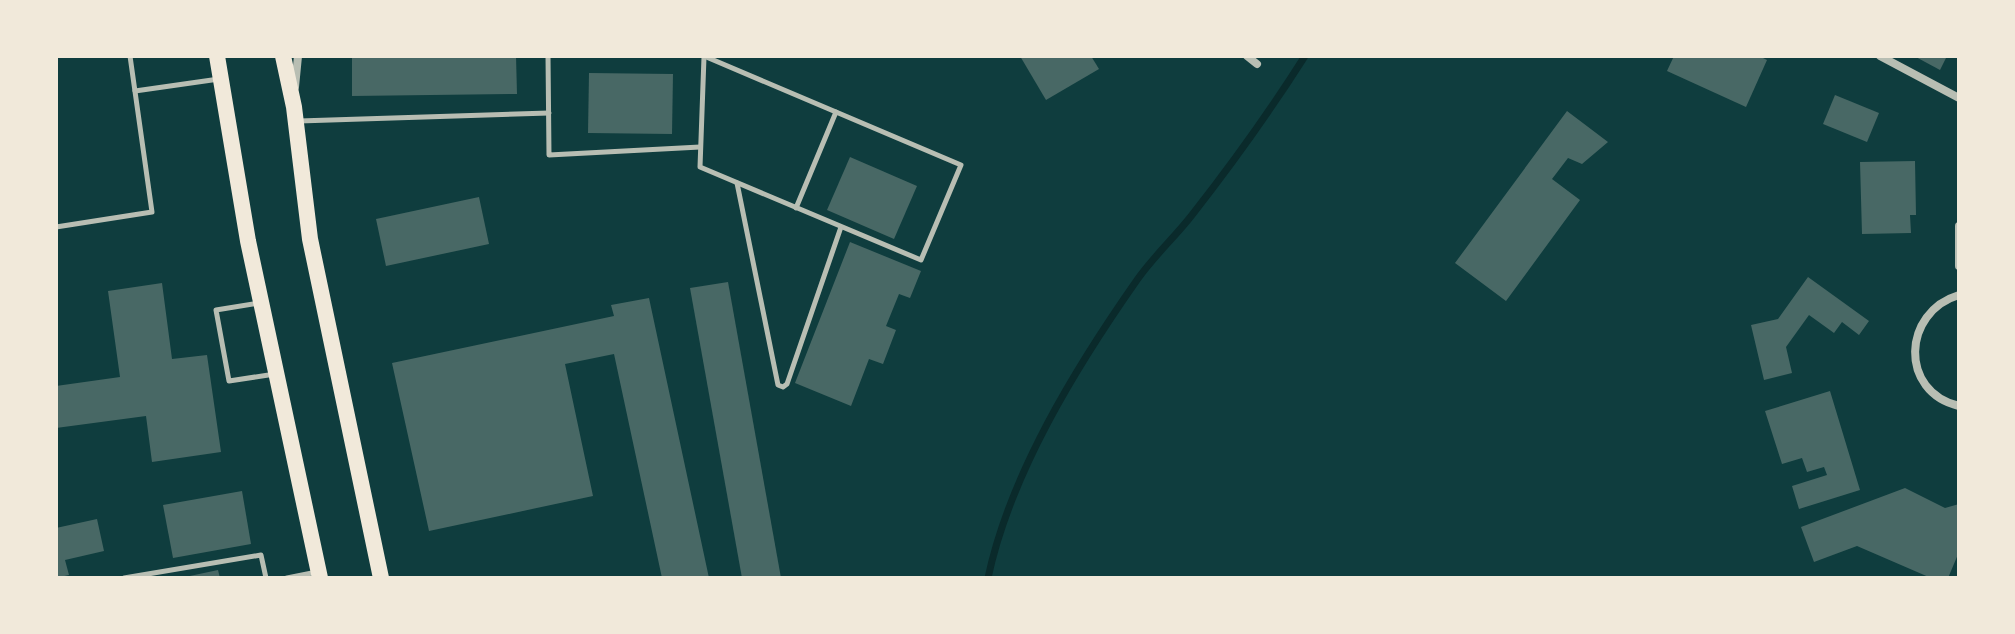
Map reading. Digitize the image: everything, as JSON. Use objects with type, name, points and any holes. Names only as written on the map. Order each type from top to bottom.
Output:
[{"type":"main road","points":[[217,56],[261,302],[319,575]]},
{"type":"main road","points":[[283,56],[295,114],[310,239],[381,578]]},
{"type":"street","points":[[295,114],[298,56]]},
{"type":"street","points":[[1247,56],[1257,64]]},
{"type":"street","points":[[1880,56],[1959,98]]},
{"type":"street","points":[[1959,226],[1959,266]]},
{"type":"street","points":[[1959,295],[1943,300],[1929,311],[1919,326],[1915,344],[1916,362],[1922,379],[1933,393],[1959,406]]},
{"type":"lane","points":[[56,227],[152,212],[130,56]]},
{"type":"lane","points":[[548,56],[549,155],[700,147]]},
{"type":"lane","points":[[704,56],[836,112],[961,165],[921,260],[700,167],[704,56]]},
{"type":"lane","points":[[135,91],[220,79]]},
{"type":"lane","points":[[796,208],[836,112]]},
{"type":"lane","points":[[295,114],[549,113]]},
{"type":"lane","points":[[737,182],[778,385],[783,387],[787,384],[841,227]]},
{"type":"lane","points":[[261,302],[216,310],[229,381],[276,374]]},
{"type":"lane","points":[[124,578],[261,555],[266,578]]},
{"type":"lane","points":[[287,578],[319,575]]},
{"type":"building","points":[[352,56],[516,56],[517,94],[352,96]]},
{"type":"building","points":[[1020,56],[1091,56],[1099,69],[1046,100]]},
{"type":"building","points":[[1674,56],[1759,56],[1767,60],[1746,107],[1667,71]]},
{"type":"building","points":[[1914,56],[1947,56],[1940,70]]},
{"type":"building","points":[[589,73],[673,74],[672,134],[588,133]]},
{"type":"building","points":[[1835,95],[1879,113],[1867,142],[1823,124]]},
{"type":"building","points":[[1567,111],[1608,142],[1582,164],[1568,158],[1552,179],[1580,200],[1506,301],[1455,263]]},
{"type":"building","points":[[850,157],[917,186],[894,239],[827,210]]},
{"type":"building","points":[[1915,161],[1916,215],[1910,215],[1911,233],[1862,234],[1860,162]]},
{"type":"building","points":[[479,197],[489,244],[386,266],[376,219]]},
{"type":"building","points":[[850,242],[921,271],[910,298],[899,294],[886,326],[896,330],[883,364],[869,359],[851,406],[795,383]]},
{"type":"building","points":[[1808,277],[1869,321],[1859,335],[1842,322],[1834,333],[1809,315],[1786,347],[1792,373],[1764,380],[1751,325],[1778,319]]},
{"type":"building","points":[[728,282],[781,578],[742,578],[690,288]]},
{"type":"building","points":[[162,283],[172,359],[207,355],[221,452],[152,462],[146,416],[56,428],[56,386],[120,377],[108,291]]},
{"type":"building","points":[[649,298],[709,578],[662,578],[614,354],[565,364],[593,496],[429,531],[392,363],[614,316],[611,305]]},
{"type":"building","points":[[1830,391],[1860,490],[1799,509],[1792,486],[1827,475],[1824,467],[1807,472],[1802,458],[1782,464],[1765,411]]},
{"type":"building","points":[[1905,488],[1945,508],[1959,504],[1959,552],[1948,578],[1931,578],[1857,546],[1814,562],[1801,527]]},
{"type":"building","points":[[242,491],[251,544],[173,558],[163,505]]},
{"type":"building","points":[[97,519],[104,551],[65,560],[69,575],[56,578],[56,528]]},
{"type":"building","points":[[218,570],[220,578],[185,578],[185,577]]},
{"type":"waterway","points":[[988,578],[1012,500],[1069,385],[1137,280],[1222,176],[1305,56]]}]
